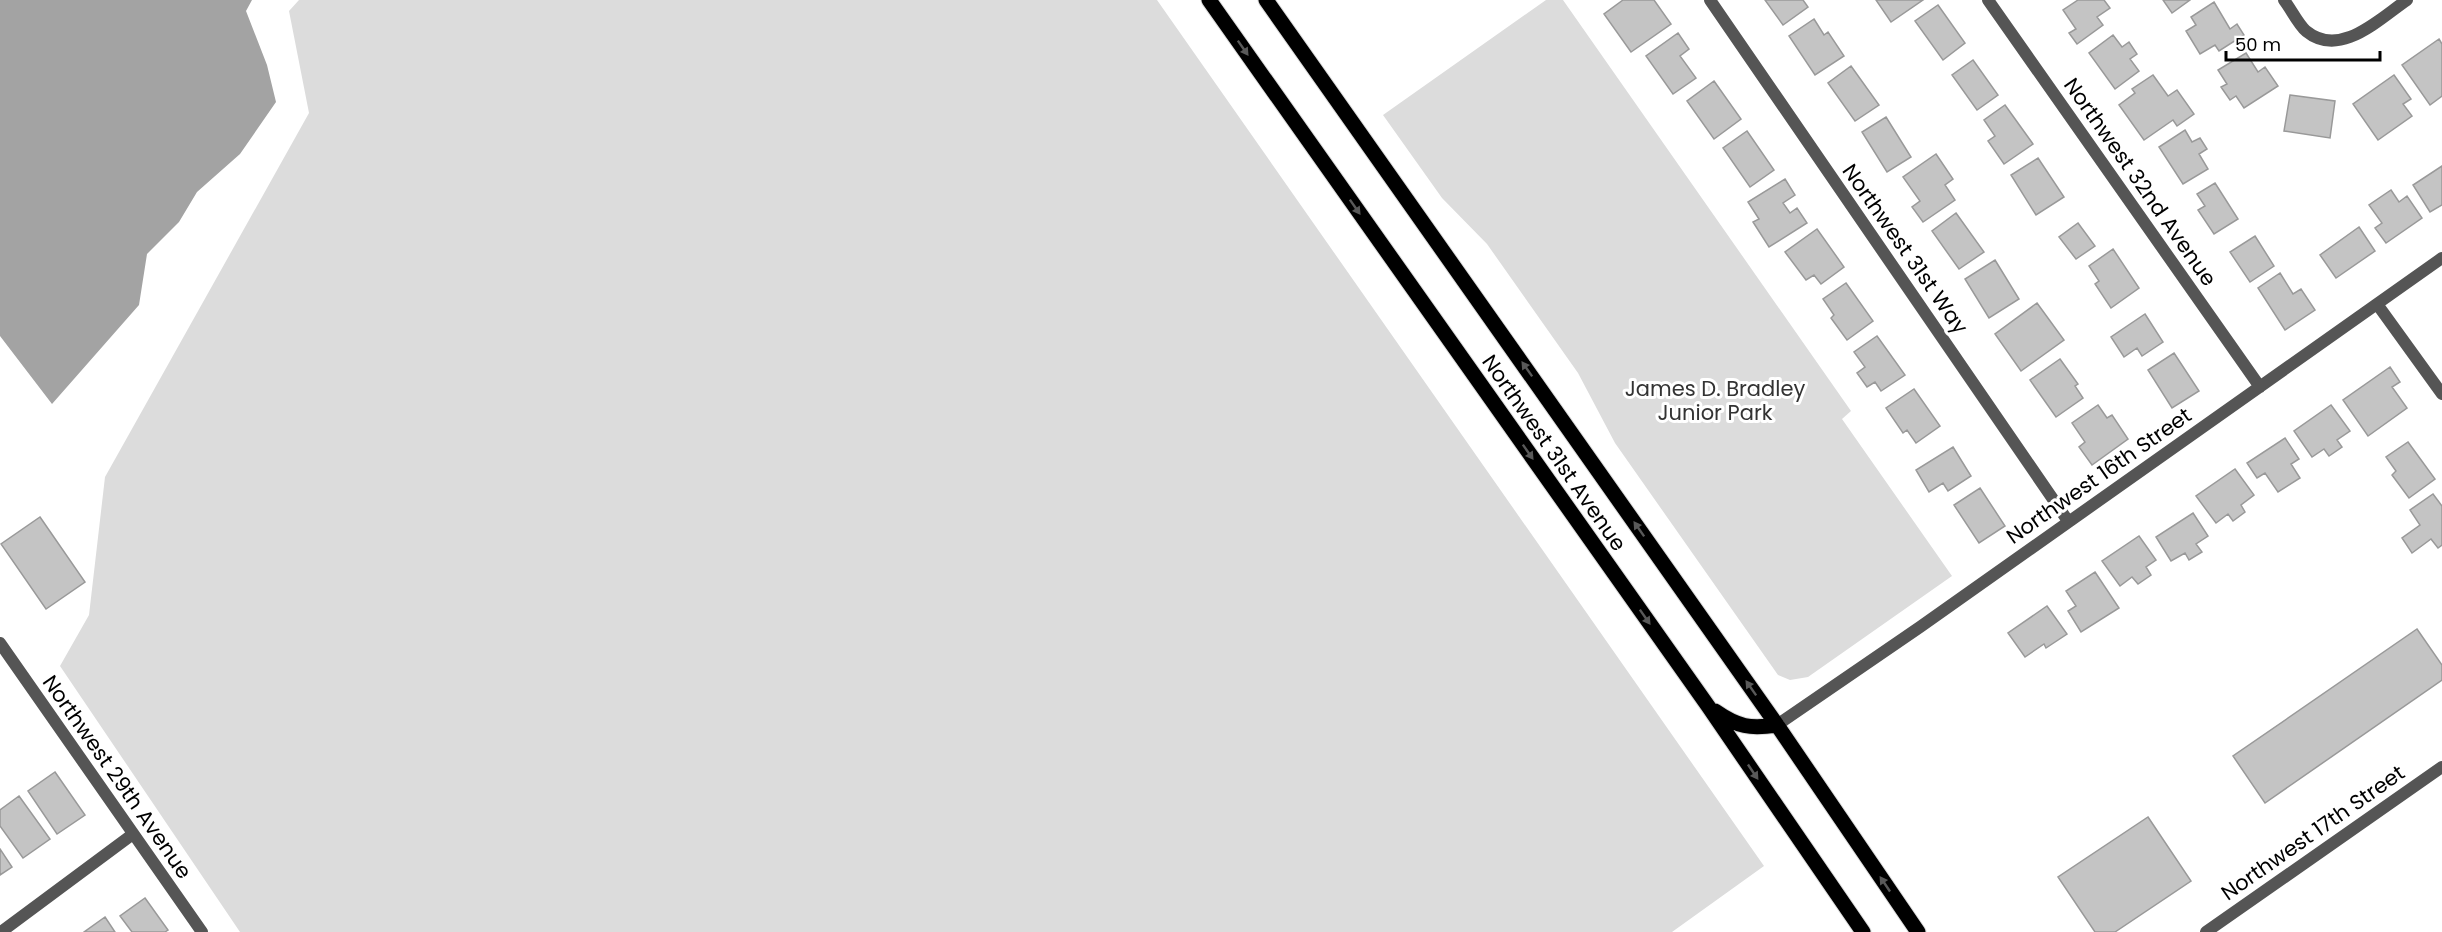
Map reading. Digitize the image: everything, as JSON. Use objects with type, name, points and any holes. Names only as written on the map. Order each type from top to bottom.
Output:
[{"type":"main road","name":"Northwest 31st Avenue","points":[[1209,0],[1708,706],[1863,932]]},
{"type":"main road","name":"Northwest 31st Avenue","points":[[1266,0],[1777,725],[1918,932]]},
{"type":"main road","points":[[1708,706],[1733,724],[1755,728],[1777,725]]},
{"type":"street","name":"Northwest 31st Way","points":[[1710,0],[2068,521]]},
{"type":"street","name":"Northwest 32nd Avenue","points":[[1988,0],[2260,387]]},
{"type":"street","points":[[2284,0],[2307,31],[2330,42],[2353,37],[2407,0]]},
{"type":"street","name":"Northwest 16th Street","points":[[1777,725],[1920,627],[2442,258]]},
{"type":"street","points":[[2377,304],[2442,394]]},
{"type":"street","name":"Northwest 29th Avenue","points":[[0,643],[202,932]]},
{"type":"street","name":"Northwest 17th Street","points":[[2206,932],[2442,767]]},
{"type":"street","points":[[1,932],[133,834]]},
{"type":"green space","points":[[299,0],[1157,0],[1764,866],[1672,932],[240,932],[60,666],[89,615],[105,477],[309,113],[289,11]]},
{"type":"green space","name":"James D. Bradley Junior Park","points":[[1546,0],[1563,0],[1851,411],[1842,419],[1952,576],[1808,677],[1790,680],[1778,675],[1615,443],[1578,373],[1487,244],[1442,198],[1383,115]]},
{"type":"shaded area","points":[[0,0],[252,0],[246,11],[267,65],[276,102],[240,154],[197,192],[179,222],[147,254],[139,305],[52,404],[0,336]]},
{"type":"building","points":[[1623,0],[1654,0],[1671,24],[1631,52],[1604,14]]},
{"type":"building","points":[[1765,0],[1803,0],[1808,7],[1783,25]]},
{"type":"building","points":[[1876,0],[1923,0],[1891,22]]},
{"type":"building","points":[[2078,0],[2104,0],[2110,8],[2097,17],[2103,25],[2077,44],[2069,33],[2076,29],[2063,10]]},
{"type":"building","points":[[2163,0],[2190,0],[2172,13]]},
{"type":"building","points":[[2214,2],[2230,29],[2237,24],[2244,35],[2219,51],[2215,45],[2200,54],[2186,31],[2196,25],[2191,17]]},
{"type":"building","points":[[1938,5],[1965,43],[1943,60],[1915,21]]},
{"type":"building","points":[[1814,19],[1824,35],[1828,32],[1844,56],[1815,75],[1789,36]]},
{"type":"building","points":[[1678,33],[1689,49],[1680,56],[1696,78],[1673,94],[1646,56]]},
{"type":"building","points":[[2113,35],[2122,47],[2129,42],[2137,54],[2130,59],[2139,71],[2115,89],[2089,53]]},
{"type":"building","points":[[2439,39],[2442,44],[2442,96],[2430,105],[2402,65]]},
{"type":"building","points":[[2246,53],[2258,72],[2265,67],[2278,86],[2244,108],[2236,96],[2230,100],[2221,87],[2227,84],[2218,70]]},
{"type":"building","points":[[1973,60],[1998,95],[1977,110],[1952,75]]},
{"type":"building","points":[[1851,66],[1879,105],[1855,121],[1828,83]]},
{"type":"building","points":[[2153,75],[2168,96],[2177,90],[2194,114],[2177,126],[2173,120],[2144,140],[2119,105],[2135,93],[2132,89]]},
{"type":"building","points":[[2394,75],[2411,99],[2403,104],[2412,116],[2378,140],[2353,104]]},
{"type":"building","points":[[1714,81],[1741,119],[1714,139],[1687,101]]},
{"type":"building","points":[[2290,95],[2335,101],[2330,138],[2284,131]]},
{"type":"building","points":[[2005,105],[2033,144],[2004,164],[1988,141],[1995,136],[1984,120]]},
{"type":"building","points":[[1886,117],[1911,157],[1887,172],[1862,132]]},
{"type":"building","points":[[2185,130],[2192,142],[2200,138],[2207,149],[2199,154],[2208,169],[2183,184],[2159,147]]},
{"type":"building","points":[[1747,131],[1774,170],[1750,187],[1723,148]]},
{"type":"building","points":[[1936,154],[1953,179],[1945,185],[1955,200],[1923,222],[1912,207],[1920,201],[1903,177]]},
{"type":"building","points":[[2038,158],[2064,197],[2036,215],[2011,175]]},
{"type":"building","points":[[2442,166],[2442,205],[2430,212],[2413,185]]},
{"type":"building","points":[[1785,179],[1795,195],[1783,203],[1790,213],[1797,208],[1807,223],[1769,247],[1753,222],[1759,219],[1748,202]]},
{"type":"building","points":[[2215,183],[2238,219],[2214,234],[2198,210],[2205,206],[2197,194]]},
{"type":"building","points":[[2391,190],[2399,202],[2407,196],[2422,218],[2386,243],[2375,228],[2382,223],[2369,205]]},
{"type":"building","points":[[1956,213],[1984,252],[1959,269],[1932,231]]},
{"type":"building","points":[[2078,223],[2095,246],[2076,259],[2059,237]]},
{"type":"building","points":[[2359,227],[2375,251],[2336,278],[2320,255]]},
{"type":"building","points":[[1817,229],[1844,267],[1821,284],[1814,275],[1806,280],[1785,252]]},
{"type":"building","points":[[2255,236],[2274,266],[2250,282],[2230,252]]},
{"type":"building","points":[[2113,249],[2139,288],[2111,308],[2095,284],[2099,281],[2089,266]]},
{"type":"building","points":[[1995,260],[2019,299],[1989,318],[1965,279]]},
{"type":"building","points":[[2280,273],[2293,294],[2301,289],[2315,310],[2285,330],[2258,288]]},
{"type":"building","points":[[1846,283],[1873,321],[1847,340],[1831,318],[1834,315],[1823,299]]},
{"type":"building","points":[[2037,303],[2064,340],[2021,371],[1995,334]]},
{"type":"building","points":[[2145,314],[2163,342],[2142,356],[2137,348],[2124,357],[2111,337]]},
{"type":"building","points":[[1877,336],[1905,375],[1881,391],[1875,382],[1867,387],[1857,373],[1865,367],[1854,352]]},
{"type":"building","points":[[2174,353],[2199,391],[2172,408],[2148,370]]},
{"type":"building","points":[[2060,359],[2078,384],[2075,386],[2083,398],[2056,417],[2030,380]]},
{"type":"building","points":[[2390,367],[2400,382],[2392,387],[2407,408],[2368,436],[2343,400]]},
{"type":"building","points":[[1914,389],[1940,426],[1916,443],[1907,430],[1903,433],[1886,408]]},
{"type":"building","points":[[2098,405],[2107,418],[2112,415],[2128,439],[2092,465],[2079,447],[2085,442],[2072,423]]},
{"type":"building","points":[[2331,405],[2350,431],[2337,440],[2342,447],[2329,456],[2324,449],[2312,457],[2294,431]]},
{"type":"building","points":[[2285,438],[2299,459],[2291,464],[2300,478],[2278,492],[2265,473],[2257,478],[2247,463]]},
{"type":"building","points":[[2408,442],[2435,479],[2409,498],[2392,475],[2396,471],[2386,457]]},
{"type":"building","points":[[1953,447],[1971,476],[1948,491],[1943,483],[1929,492],[1916,470]]},
{"type":"building","points":[[2235,469],[2254,495],[2241,505],[2245,512],[2233,521],[2228,514],[2216,523],[2196,496]]},
{"type":"building","points":[[1980,488],[2005,526],[1979,543],[1954,505]]},
{"type":"building","points":[[2433,494],[2442,506],[2442,545],[2438,548],[2431,539],[2412,553],[2402,538],[2420,525],[2410,510]]},
{"type":"building","points":[[2193,513],[2208,536],[2196,544],[2202,552],[2189,560],[2185,553],[2171,561],[2156,537]]},
{"type":"building","points":[[40,517],[85,582],[46,609],[1,544]]},
{"type":"building","points":[[2139,536],[2156,560],[2146,567],[2151,575],[2138,584],[2132,577],[2120,586],[2102,561]]},
{"type":"building","points":[[2095,572],[2119,608],[2081,632],[2068,611],[2076,606],[2066,591]]},
{"type":"building","points":[[2047,606],[2067,634],[2046,648],[2044,644],[2025,657],[2008,633]]},
{"type":"building","points":[[2417,629],[2442,665],[2442,680],[2265,803],[2233,756]]},
{"type":"building","points":[[55,772],[85,815],[57,834],[28,791]]},
{"type":"building","points":[[19,796],[50,839],[23,858],[0,826],[0,810]]},
{"type":"building","points":[[2148,817],[2191,881],[2115,932],[2095,932],[2058,877]]},
{"type":"building","points":[[0,849],[12,867],[0,875]]},
{"type":"building","points":[[145,898],[168,930],[165,932],[132,932],[120,916]]},
{"type":"building","points":[[105,917],[115,932],[84,932]]}]
